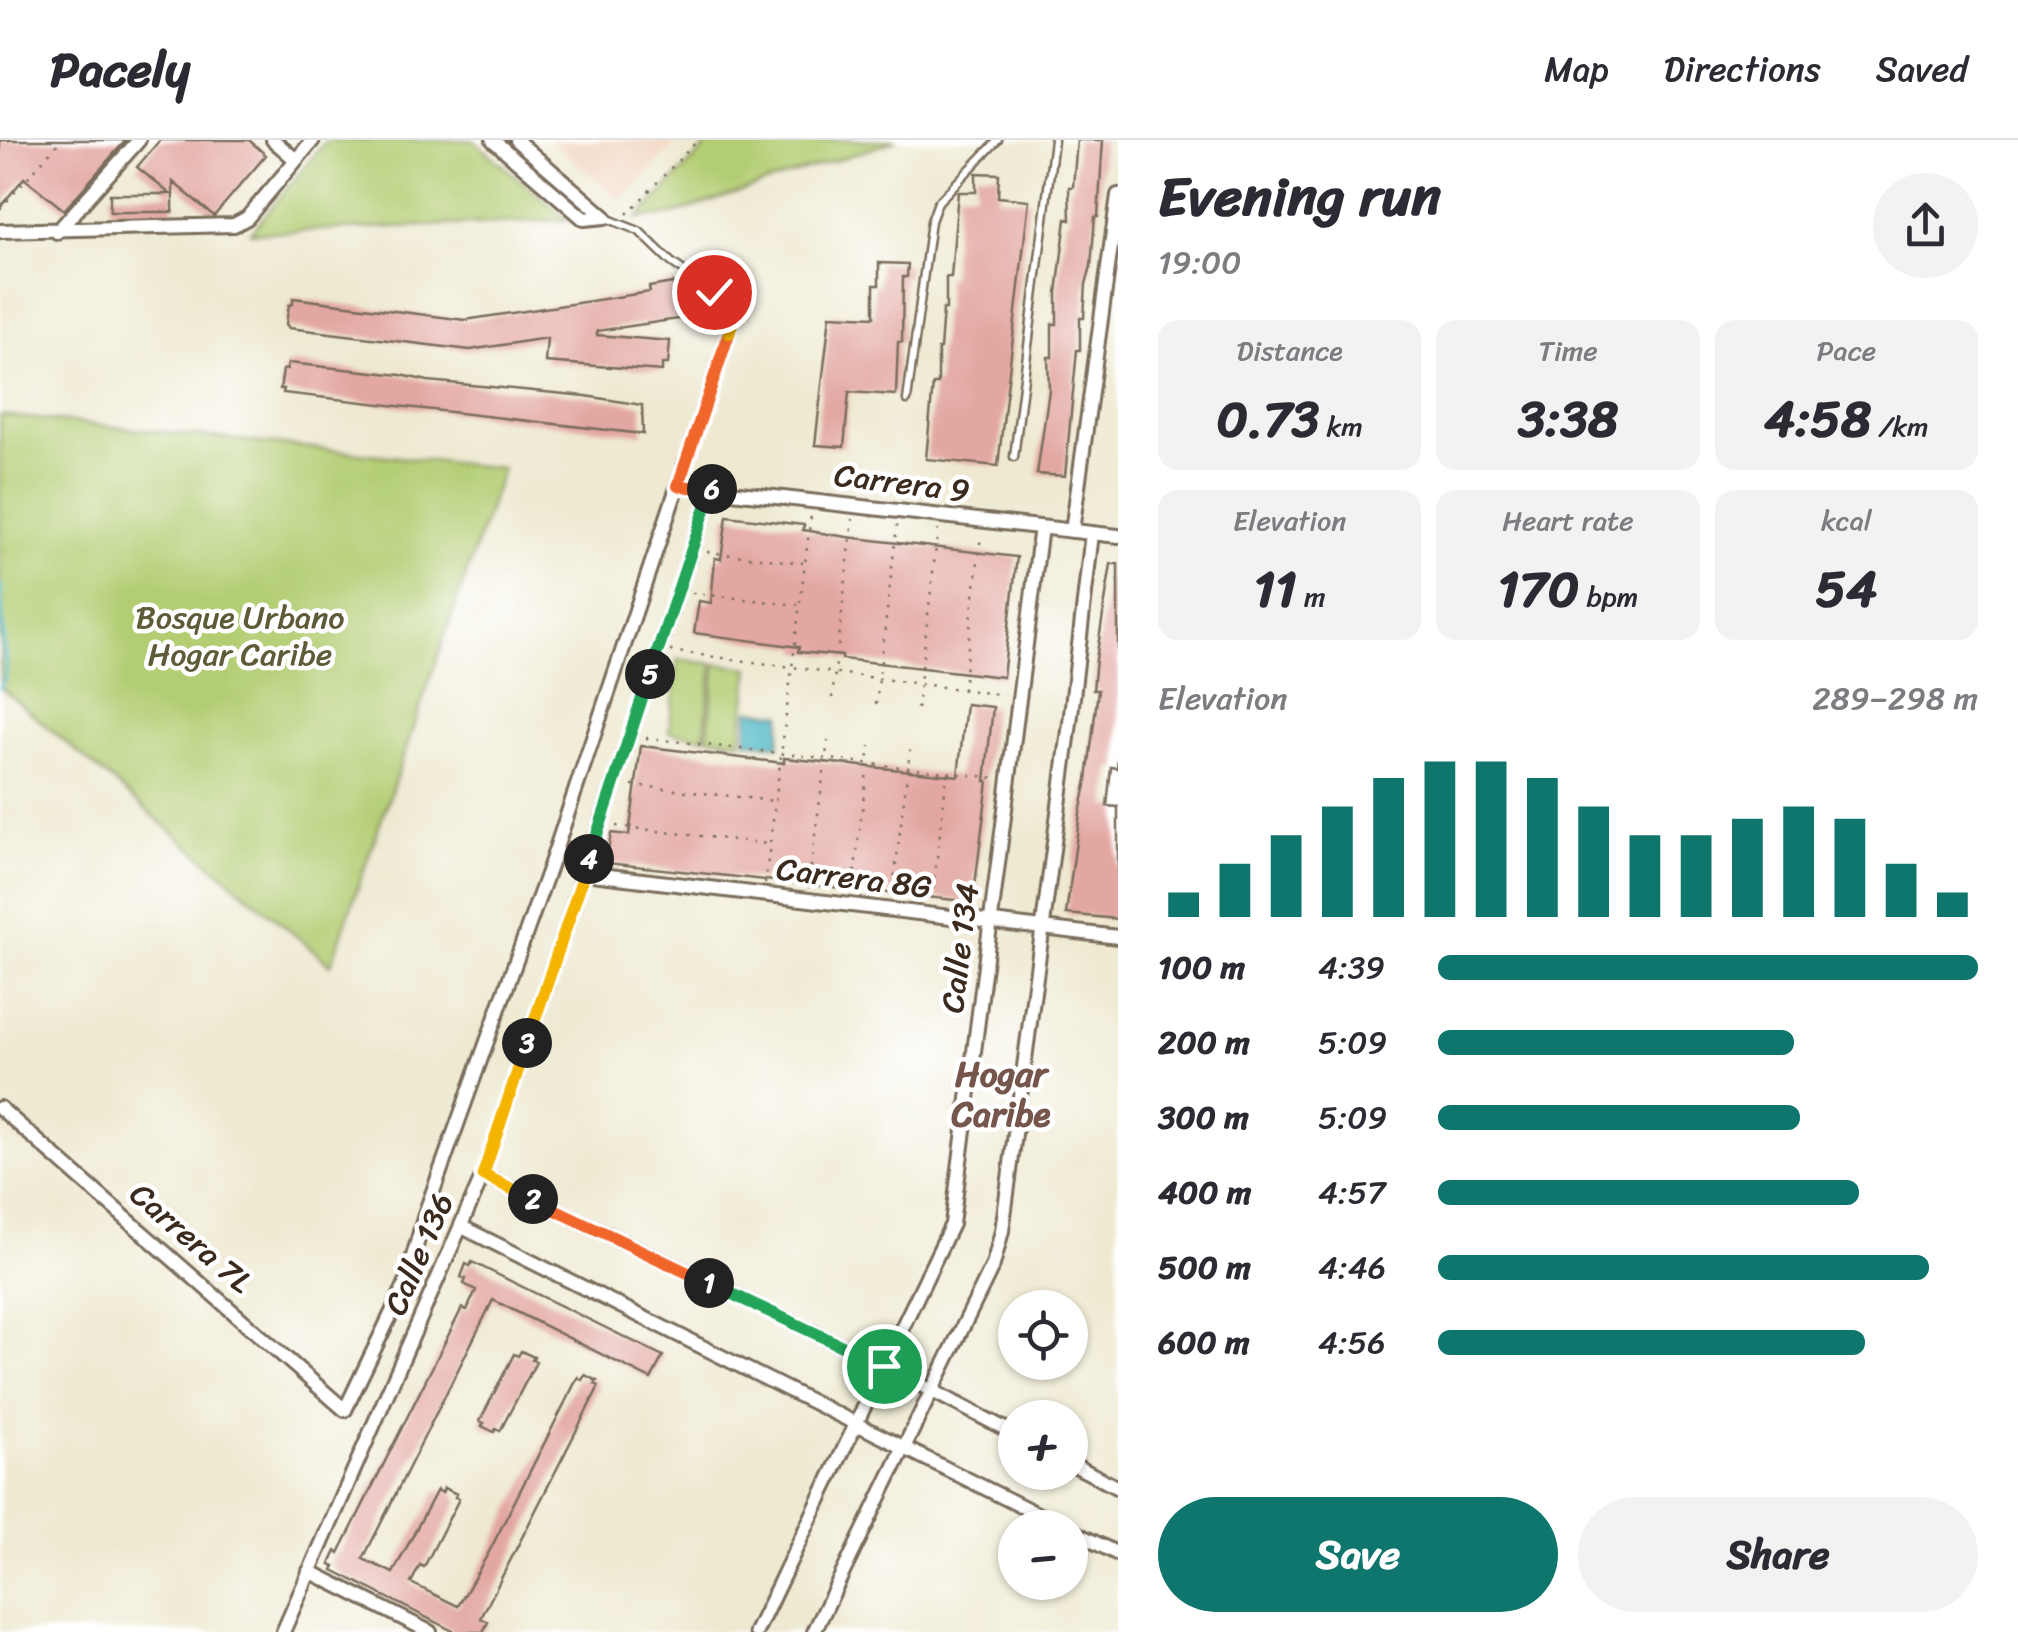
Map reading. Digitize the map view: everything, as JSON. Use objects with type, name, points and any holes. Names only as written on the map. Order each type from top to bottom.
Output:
[{"type":"street","points":[[57,232],[138,140]]},
{"type":"street","points":[[273,140],[296,160]]},
{"type":"street","points":[[0,231],[234,224],[247,218],[313,140]]},
{"type":"street","points":[[493,140],[584,218],[605,217]]},
{"type":"street","points":[[516,140],[605,217]]},
{"type":"street","points":[[1072,531],[1114,260],[1118,195]]},
{"type":"street","name":"Calle 136","points":[[345,1410],[404,1285],[426,1211],[549,869],[678,486],[705,388],[734,318]]},
{"type":"street","name":"Carrera 9","points":[[678,486],[1118,536]]},
{"type":"street","name":"Calle 136","points":[[283,1632],[483,1175],[712,489]]},
{"type":"street","name":"Calle 134","points":[[756,1632],[952,1224],[1041,528]]},
{"type":"street","points":[[814,1632],[993,1265],[1002,1231],[1092,534]]},
{"type":"street","name":"Carrera 8G","points":[[584,873],[1118,937]]},
{"type":"street","name":"Carrera 7L","points":[[0,1108],[345,1410]]},
{"type":"street","points":[[483,1175],[884,1366],[998,1425]]},
{"type":"street","points":[[462,1227],[1030,1510]]},
{"type":"street","points":[[1088,1472],[1118,1488]]},
{"type":"street","points":[[1088,1539],[1118,1554]]},
{"type":"street","points":[[309,1572],[430,1632]]},
{"type":"lane","points":[[906,400],[931,220],[938,202],[998,140]]},
{"type":"lane","points":[[1014,457],[1054,140]]},
{"type":"lane","points":[[605,217],[639,231],[670,262],[714,292],[734,318]]},
{"type":"path","points":[[0,209],[62,140]]},
{"type":"path","points":[[605,217],[630,214],[698,140]]},
{"type":"path","points":[[764,888],[811,513]]},
{"type":"path","points":[[832,698],[853,518]]},
{"type":"path","points":[[876,704],[897,523]]},
{"type":"path","points":[[918,709],[938,528]]},
{"type":"path","points":[[962,690],[981,534]]},
{"type":"path","points":[[703,552],[804,564]]},
{"type":"path","points":[[689,593],[799,605]]},
{"type":"path","points":[[669,651],[1006,695]]},
{"type":"path","points":[[646,738],[998,778]]},
{"type":"path","points":[[807,893],[828,741]]},
{"type":"path","points":[[852,898],[870,746]]},
{"type":"path","points":[[892,902],[910,750]]},
{"type":"path","points":[[931,907],[948,772]]},
{"type":"path","points":[[632,784],[775,801]]},
{"type":"path","points":[[616,826],[770,844]]},
{"type":"shaded area","points":[[550,140],[679,140],[621,201]]},
{"type":"green space","points":[[327,140],[473,140],[568,220],[250,233]]},
{"type":"green space","points":[[712,140],[897,140],[671,215],[638,218]]},
{"type":"green space","name":"Bosque Urbano Hogar Caribe","points":[[0,415],[503,468],[331,965],[0,687]]},
{"type":"green space","points":[[678,659],[713,664],[704,737],[669,732]]},
{"type":"green space","points":[[716,664],[750,668],[741,741],[707,737]]},
{"type":"water","points":[[749,710],[782,714],[779,745],[746,741]]},
{"type":"building","points":[[0,140],[126,140],[64,210],[24,178],[0,207]]},
{"type":"building","points":[[160,140],[249,140],[266,155],[214,216],[173,182],[173,212],[110,212],[110,194],[170,194],[137,167]]},
{"type":"building","points":[[1077,140],[1103,140],[1098,217],[1084,318],[1080,318],[1080,350],[1065,476],[1037,474],[1049,390],[1048,357],[1052,357],[1052,324],[1057,324],[1057,293],[1066,219],[1070,220],[1069,187],[1073,187]]},
{"type":"building","points":[[976,173],[999,174],[998,197],[1029,200],[998,466],[926,459],[933,384],[938,384],[946,277],[951,277],[958,192],[976,192]]},
{"type":"building","points":[[879,263],[908,264],[907,277],[903,277],[896,395],[849,392],[844,447],[815,445],[830,315],[874,317]]},
{"type":"building","points":[[673,283],[674,288],[680,288],[685,318],[597,331],[597,335],[670,341],[668,364],[662,364],[662,371],[545,362],[547,338],[470,350],[289,328],[286,324],[293,298],[465,320],[650,292],[649,287]]},
{"type":"building","points":[[288,363],[642,405],[643,434],[283,393],[283,370]]},
{"type":"building","points":[[727,516],[804,525],[803,530],[847,537],[1017,557],[1003,677],[842,659],[798,652],[799,647],[694,633],[699,601],[711,603],[715,558],[721,559]]},
{"type":"building","points":[[1111,564],[1118,564],[1118,756],[1117,768],[1111,767],[1107,806],[1118,807],[1118,919],[1066,914],[1087,780],[1098,690],[1093,690],[1096,659]]},
{"type":"building","points":[[966,704],[993,707],[973,902],[606,863],[611,833],[629,835],[641,746],[784,763],[784,758],[958,776]]},
{"type":"building","points":[[472,1262],[663,1356],[651,1379],[493,1300],[363,1559],[393,1573],[437,1490],[442,1493],[444,1488],[457,1494],[459,1499],[424,1567],[420,1565],[411,1583],[458,1606],[578,1377],[582,1380],[585,1375],[599,1386],[481,1618],[488,1622],[483,1632],[455,1632],[333,1570],[335,1566],[330,1564],[462,1308],[467,1310],[476,1290],[464,1284],[466,1279],[461,1277],[466,1264],[470,1266]]},
{"type":"building","points":[[521,1351],[536,1362],[500,1431],[494,1432],[480,1421],[514,1354],[518,1356]]},
{"type":"waterway","points":[[0,583],[6,673],[0,688]]},
{"type":"district","name":"Hogar Caribe","points":[[1001,1094]]},
{"type":"route","points":[[714,292],[734,318],[678,486],[712,489],[483,1175],[884,1366]]}]
